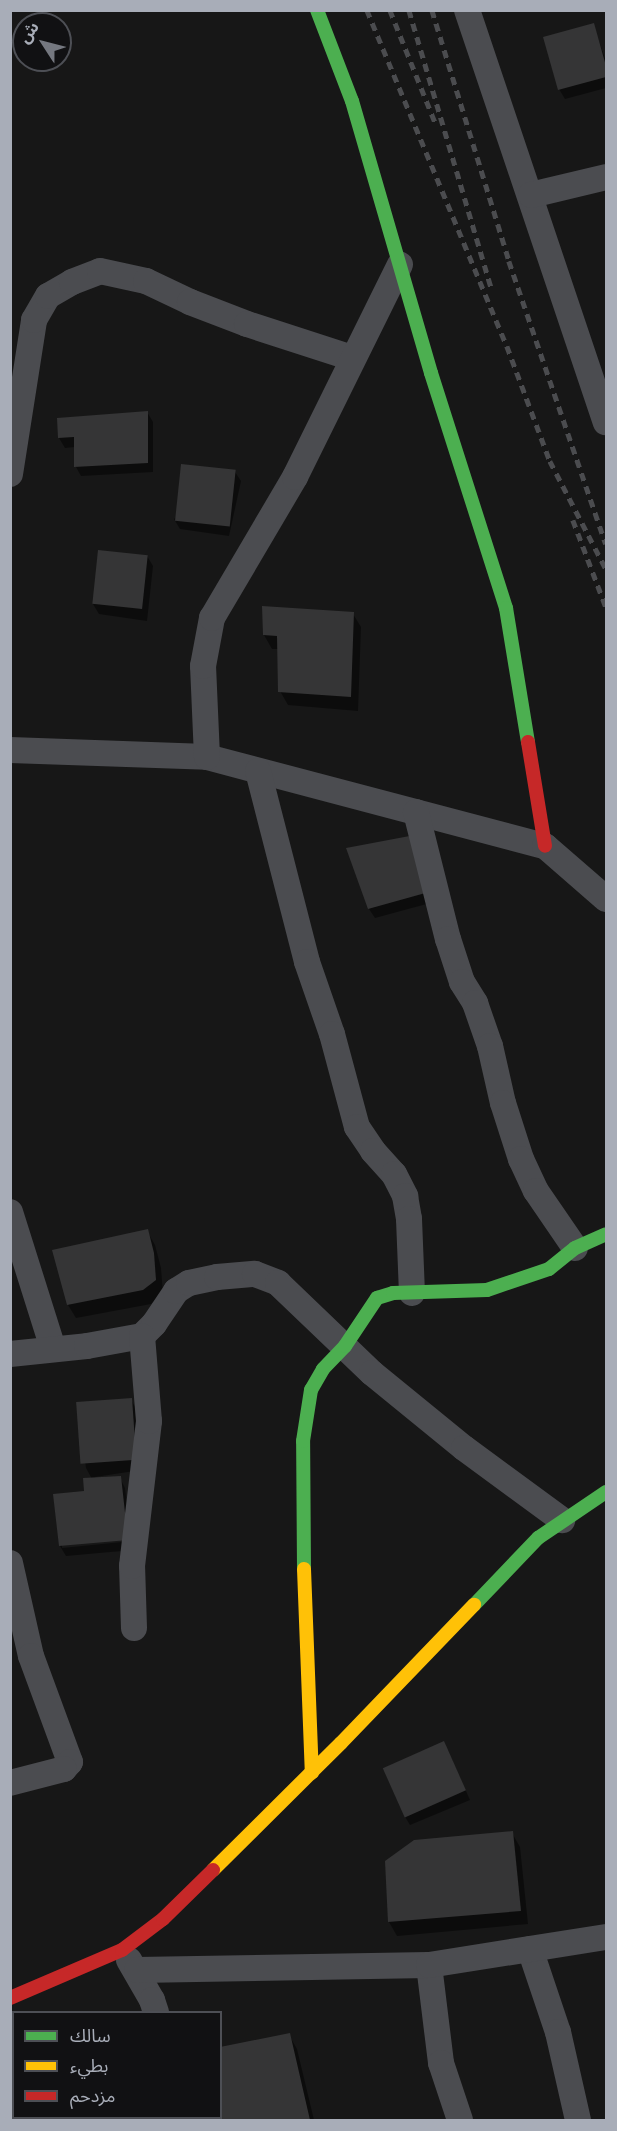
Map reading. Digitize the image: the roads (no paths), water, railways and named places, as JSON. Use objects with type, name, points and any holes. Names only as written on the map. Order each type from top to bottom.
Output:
[{"type":"street","points":[[317,10],[352,101],[506,608],[544,846]]},
{"type":"street","points":[[475,13],[531,195],[599,376],[606,422]]},
{"type":"street","points":[[531,195],[606,177]]},
{"type":"street","points":[[207,757],[203,666],[212,618],[296,477],[352,358],[400,265]]},
{"type":"street","points":[[10,474],[34,320],[48,296],[72,282],[100,271],[146,281],[190,302],[247,324],[352,358]]},
{"type":"street","points":[[10,750],[207,757],[544,846],[606,899]]},
{"type":"street","points":[[258,771],[307,962],[338,1053],[357,1127],[394,1174],[405,1196],[409,1219],[412,1293]]},
{"type":"street","points":[[416,812],[448,939],[462,982],[475,1003],[490,1046],[503,1103],[521,1159],[536,1191],[575,1248]]},
{"type":"street","points":[[10,1212],[53,1348]]},
{"type":"street","points":[[312,1773],[303,1535],[303,1441],[310,1390],[323,1369],[345,1346],[376,1298],[393,1293],[487,1290],[549,1269],[575,1248],[606,1234]]},
{"type":"street","points":[[134,1629],[132,1566],[149,1421],[142,1336],[176,1291],[189,1283],[217,1277],[255,1274],[278,1283],[372,1373],[464,1448],[562,1520]]},
{"type":"street","points":[[10,1354],[87,1346],[142,1336]]},
{"type":"street","points":[[10,1998],[122,1950],[163,1919],[312,1773],[538,1538],[606,1492]]},
{"type":"street","points":[[10,1563],[31,1656],[70,1762],[64,1769],[10,1783]]},
{"type":"street","points":[[137,1970],[429,1965],[606,1937]]},
{"type":"street","points":[[530,1949],[558,2032],[578,2121]]},
{"type":"street","points":[[122,1950],[137,1970],[155,2011]]},
{"type":"street","points":[[429,1965],[441,2063],[460,2121]]},
{"type":"railway","points":[[367,10],[507,346],[550,461],[606,569]]},
{"type":"railway","points":[[390,10],[435,122]]},
{"type":"railway","points":[[409,10],[492,291]]},
{"type":"railway","points":[[432,10],[509,261],[606,544]]},
{"type":"railway","points":[[573,520],[606,607]]}]
